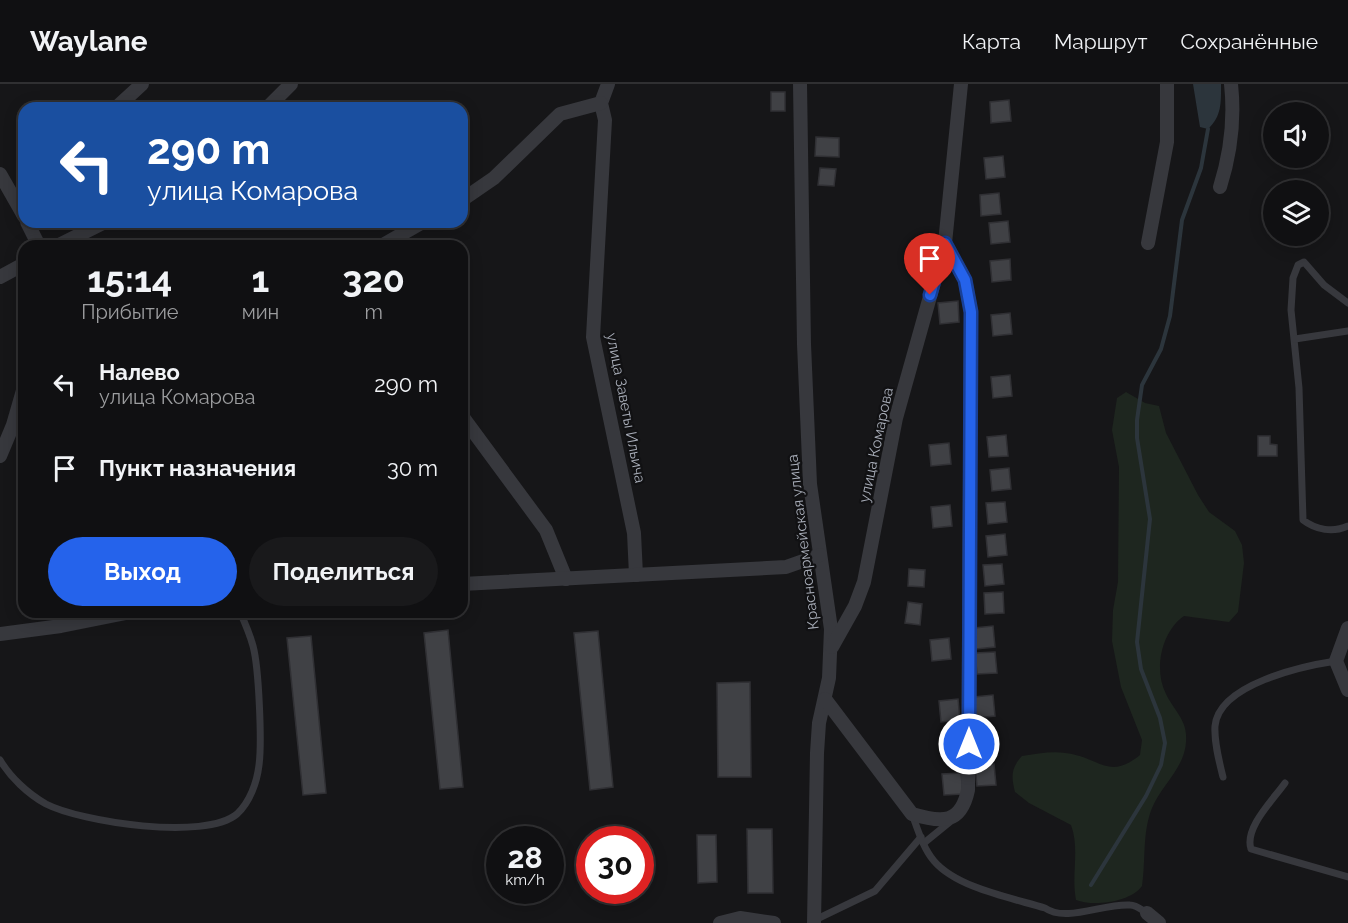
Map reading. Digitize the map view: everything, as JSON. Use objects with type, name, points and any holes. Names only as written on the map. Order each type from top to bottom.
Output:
[{"type":"street","points":[[122,102],[142,84]]},
{"type":"street","points":[[273,102],[291,84]]},
{"type":"street","name":"улица Заветы Ильича","points":[[608,84],[601,103],[605,120],[592,337],[634,533],[636,575]]},
{"type":"street","name":"Красноармейская улица","points":[[800,84],[804,332],[810,484],[831,649],[825,699],[819,723],[814,922]]},
{"type":"street","name":"улица Комарова","points":[[831,649],[855,606],[864,582],[896,418],[945,243],[961,84]]},
{"type":"street","points":[[1148,243],[1167,142],[1167,84]]},
{"type":"street","points":[[1220,187],[1230,157],[1234,111],[1231,84]]},
{"type":"street","points":[[468,196],[494,178],[560,114],[601,103]]},
{"type":"street","points":[[0,174],[18,192]]},
{"type":"street","points":[[69,240],[93,228]]},
{"type":"street","points":[[392,240],[412,228]]},
{"type":"street","points":[[825,699],[912,814],[947,820],[960,811],[969,790],[971,312],[965,280],[945,243]]},
{"type":"street","points":[[0,277],[18,267]]},
{"type":"street","points":[[0,456],[18,408]]},
{"type":"street","points":[[468,424],[546,530],[566,579]]},
{"type":"street","points":[[468,584],[786,567],[820,555]]},
{"type":"street","points":[[0,634],[101,618]]},
{"type":"street","points":[[1348,628],[1336,661],[1348,689]]},
{"type":"street","points":[[1147,913],[1159,923]]},
{"type":"street","points":[[720,923],[740,918],[774,923]]},
{"type":"lane","points":[[1348,303],[1324,285],[1304,262],[1298,265],[1293,278],[1291,310],[1295,339],[1303,520],[1310,526],[1328,531],[1348,526]]},
{"type":"lane","points":[[1295,339],[1348,331]]},
{"type":"lane","points":[[0,760],[35,797],[66,812],[130,826],[182,826],[224,822],[237,814],[250,797],[259,764],[254,647],[242,618]]},
{"type":"lane","points":[[1223,777],[1215,725],[1222,708],[1252,685],[1304,665],[1336,661]]},
{"type":"lane","points":[[1285,783],[1253,829],[1248,840],[1251,849],[1348,877]]},
{"type":"lane","points":[[814,922],[875,891],[923,840],[960,811]]},
{"type":"lane","points":[[912,814],[935,862],[957,880],[1045,909],[1052,914],[1068,916],[1115,906],[1132,905],[1147,913]]},
{"type":"shaded area","points":[[1193,84],[1221,84],[1221,103],[1218,114],[1208,129],[1200,127]]},
{"type":"shaded area","points":[[1126,392],[1145,403],[1159,406],[1166,433],[1198,495],[1209,512],[1235,531],[1242,545],[1244,563],[1238,612],[1229,622],[1184,616],[1176,623],[1165,641],[1160,662],[1162,684],[1185,729],[1186,746],[1179,765],[1157,799],[1149,817],[1145,837],[1142,886],[1121,899],[1092,903],[1076,900],[1075,843],[1071,825],[1029,803],[1015,792],[1013,777],[1014,768],[1022,756],[1065,753],[1111,767],[1129,763],[1140,755],[1142,740],[1121,687],[1112,641],[1113,610],[1118,582],[1119,467],[1112,430],[1117,398]]},
{"type":"building","points":[[771,92],[785,92],[785,111],[771,111]]},
{"type":"building","points":[[1009,100],[1011,121],[991,123],[990,102]]},
{"type":"building","points":[[816,137],[839,138],[839,157],[815,156]]},
{"type":"building","points":[[1003,156],[1005,177],[986,179],[984,158]]},
{"type":"building","points":[[820,168],[836,169],[834,186],[818,185]]},
{"type":"building","points":[[999,193],[1001,214],[981,216],[980,195]]},
{"type":"building","points":[[1008,221],[1010,242],[991,244],[989,223]]},
{"type":"building","points":[[1010,259],[1011,280],[992,282],[990,261]]},
{"type":"building","points":[[958,301],[959,322],[940,324],[938,303]]},
{"type":"building","points":[[1010,313],[1012,334],[993,336],[991,315]]},
{"type":"building","points":[[1010,375],[1012,396],[993,398],[991,377]]},
{"type":"building","points":[[1006,435],[1008,456],[989,457],[987,437]]},
{"type":"building","points":[[1258,436],[1270,436],[1270,444],[1277,445],[1277,456],[1258,456]]},
{"type":"building","points":[[949,443],[951,464],[931,466],[929,445]]},
{"type":"building","points":[[1009,468],[1011,489],[992,491],[990,470]]},
{"type":"building","points":[[1005,502],[1007,522],[988,524],[986,503]]},
{"type":"building","points":[[950,505],[952,526],[933,528],[931,507]]},
{"type":"building","points":[[1005,534],[1007,555],[988,557],[986,536]]},
{"type":"building","points":[[1002,564],[1004,584],[985,586],[983,565]]},
{"type":"building","points":[[909,569],[925,570],[924,587],[908,586]]},
{"type":"building","points":[[1003,592],[1004,613],[985,614],[984,593]]},
{"type":"building","points":[[908,602],[922,604],[920,625],[905,623]]},
{"type":"building","points":[[993,626],[995,647],[976,649],[974,628]]},
{"type":"building","points":[[448,630],[463,787],[440,789],[424,633]]},
{"type":"building","points":[[598,631],[613,787],[590,790],[574,633]]},
{"type":"building","points":[[311,636],[326,793],[303,795],[287,638]]},
{"type":"building","points":[[949,638],[951,659],[932,661],[930,640]]},
{"type":"building","points":[[995,652],[997,673],[977,674],[975,653]]},
{"type":"building","points":[[750,682],[751,777],[718,777],[717,683]]},
{"type":"building","points":[[993,695],[995,716],[976,718],[974,697]]},
{"type":"building","points":[[958,699],[960,720],[941,722],[939,701]]},
{"type":"building","points":[[991,728],[993,749],[974,751],[972,730]]},
{"type":"building","points":[[994,764],[996,785],[977,786],[975,765]]},
{"type":"building","points":[[961,773],[963,794],[944,795],[942,774]]},
{"type":"building","points":[[747,829],[772,829],[773,893],[748,893]]},
{"type":"building","points":[[697,835],[716,835],[717,882],[698,883]]},
{"type":"waterway","points":[[1091,885],[1146,796],[1161,765],[1165,743],[1160,718],[1141,669],[1137,642],[1150,519],[1137,438],[1137,420],[1142,385],[1161,349],[1170,316],[1182,220],[1201,168],[1208,129]]},
{"type":"route","points":[[930,295],[945,243],[965,280],[970,296],[971,312],[969,744]]}]
